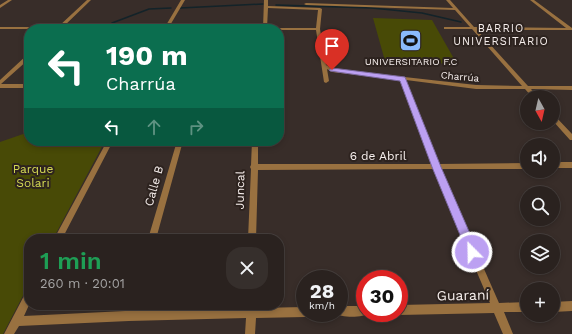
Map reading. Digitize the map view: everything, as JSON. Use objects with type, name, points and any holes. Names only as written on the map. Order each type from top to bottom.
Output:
[{"type":"street","points":[[0,7],[10,0]]},
{"type":"street","points":[[63,24],[89,0]]},
{"type":"street","points":[[169,24],[183,0]]},
{"type":"street","points":[[265,24],[266,0]]},
{"type":"street","points":[[362,0],[364,5]]},
{"type":"street","points":[[448,0],[527,88]]},
{"type":"street","points":[[532,0],[571,29]]},
{"type":"street","points":[[306,4],[456,9]]},
{"type":"street","points":[[266,7],[320,9],[318,29],[326,81]]},
{"type":"street","points":[[0,28],[24,28]]},
{"type":"street","points":[[284,28],[318,29]]},
{"type":"street","points":[[445,28],[571,29]]},
{"type":"street","points":[[0,83],[24,61]]},
{"type":"street","name":"Charrúa","points":[[324,66],[332,70],[476,87],[572,88]]},
{"type":"street","points":[[402,79],[436,167],[508,334]]},
{"type":"street","points":[[0,86],[24,86]]},
{"type":"street","points":[[560,125],[572,138]]},
{"type":"street","points":[[61,234],[107,146]]},
{"type":"street","name":"Calle B","points":[[153,234],[179,146]]},
{"type":"street","name":"Juncal","points":[[252,234],[255,146]]},
{"type":"street","points":[[560,165],[572,165]]},
{"type":"street","name":"6 de Abril","points":[[253,167],[520,166]]},
{"type":"street","points":[[9,334],[24,304]]},
{"type":"street","points":[[560,307],[572,306]]},
{"type":"street","name":"Guaraní","points":[[408,310],[520,308]]},
{"type":"street","points":[[129,316],[131,310]]},
{"type":"street","points":[[15,321],[234,310]]},
{"type":"street","points":[[250,334],[251,310]]},
{"type":"street","points":[[269,310],[296,312]]},
{"type":"green space","name":"UNIVERSITARIO F.C","points":[[373,18],[432,20],[457,64],[385,61]]},
{"type":"green space","name":"Parque Solari","points":[[24,134],[24,146],[102,146],[56,234],[24,234],[24,294],[3,334],[0,334],[0,142]]},
{"type":"waterway","points":[[180,8],[263,4]]},
{"type":"waterway","points":[[276,5],[372,8],[422,13],[461,22]]},
{"type":"waterway","points":[[112,23],[149,9],[171,8]]},
{"type":"place","name":"UNIVERSITARIO F.C","points":[[411,41]]},
{"type":"district","name":"BARRIO UNIVERSITARIO","points":[[501,34]]},
{"type":"route","points":[[332,70],[402,79],[436,167],[472,252]]}]
